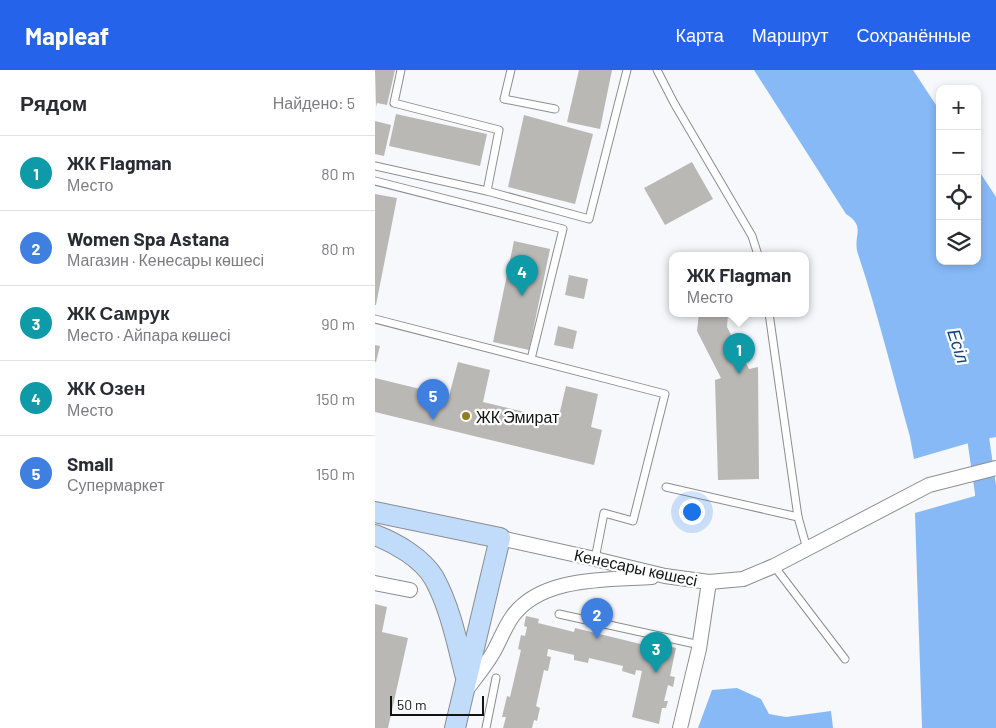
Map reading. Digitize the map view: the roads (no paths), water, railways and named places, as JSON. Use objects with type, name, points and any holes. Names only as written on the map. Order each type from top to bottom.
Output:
[{"type":"street","name":"Кенесары көшесі","points":[[375,512],[500,538],[665,576],[709,582],[743,579],[774,566],[929,485],[996,468]]},
{"type":"street","points":[[375,535],[391,541],[414,556],[433,577],[445,603],[459,650],[464,688]]},
{"type":"street","points":[[455,728],[500,538]]},
{"type":"street","points":[[464,688],[493,653],[513,616],[532,598],[562,585],[665,576]]},
{"type":"street","points":[[680,728],[700,645],[709,582]]},
{"type":"street","points":[[375,583],[410,590]]},
{"type":"lane","points":[[401,70],[394,103],[499,130],[487,191]]},
{"type":"lane","points":[[511,70],[504,99],[555,110]]},
{"type":"lane","points":[[375,166],[487,191],[589,219],[627,70]]},
{"type":"lane","points":[[657,70],[674,103],[752,236],[757,252]]},
{"type":"lane","points":[[375,181],[563,229],[531,359]]},
{"type":"lane","points":[[770,317],[798,517],[807,549]]},
{"type":"lane","points":[[375,319],[665,394],[633,522],[604,514],[595,559]]},
{"type":"lane","points":[[666,487],[798,517]]},
{"type":"lane","points":[[774,566],[845,659]]},
{"type":"lane","points":[[559,614],[700,645]]},
{"type":"lane","points":[[486,728],[496,678]]},
{"type":"water","points":[[754,70],[913,70],[936,105],[936,265],[981,265],[981,174],[996,197],[996,437],[979,440],[914,459],[910,437],[885,345],[858,254],[856,223],[846,214]]},
{"type":"water","points":[[996,490],[996,728],[922,728],[915,513]]},
{"type":"water","points":[[737,688],[761,699],[769,714],[786,717],[831,711],[833,728],[698,728],[712,690]]},
{"type":"waterway","name":"Есіл","points":[[974,410],[986,493],[986,522]]},
{"type":"place","name":"ЖК Озен","points":[[522,296]]},
{"type":"place","name":"ЖК Flagman","points":[[739,374]]},
{"type":"place","name":"ЖК Эмират","points":[[466,416]]},
{"type":"place","name":"Small","points":[[433,420]]},
{"type":"place","name":"Women Spa Astana","points":[[597,639]]},
{"type":"place","name":"ЖК Самрук","points":[[656,673]]}]
